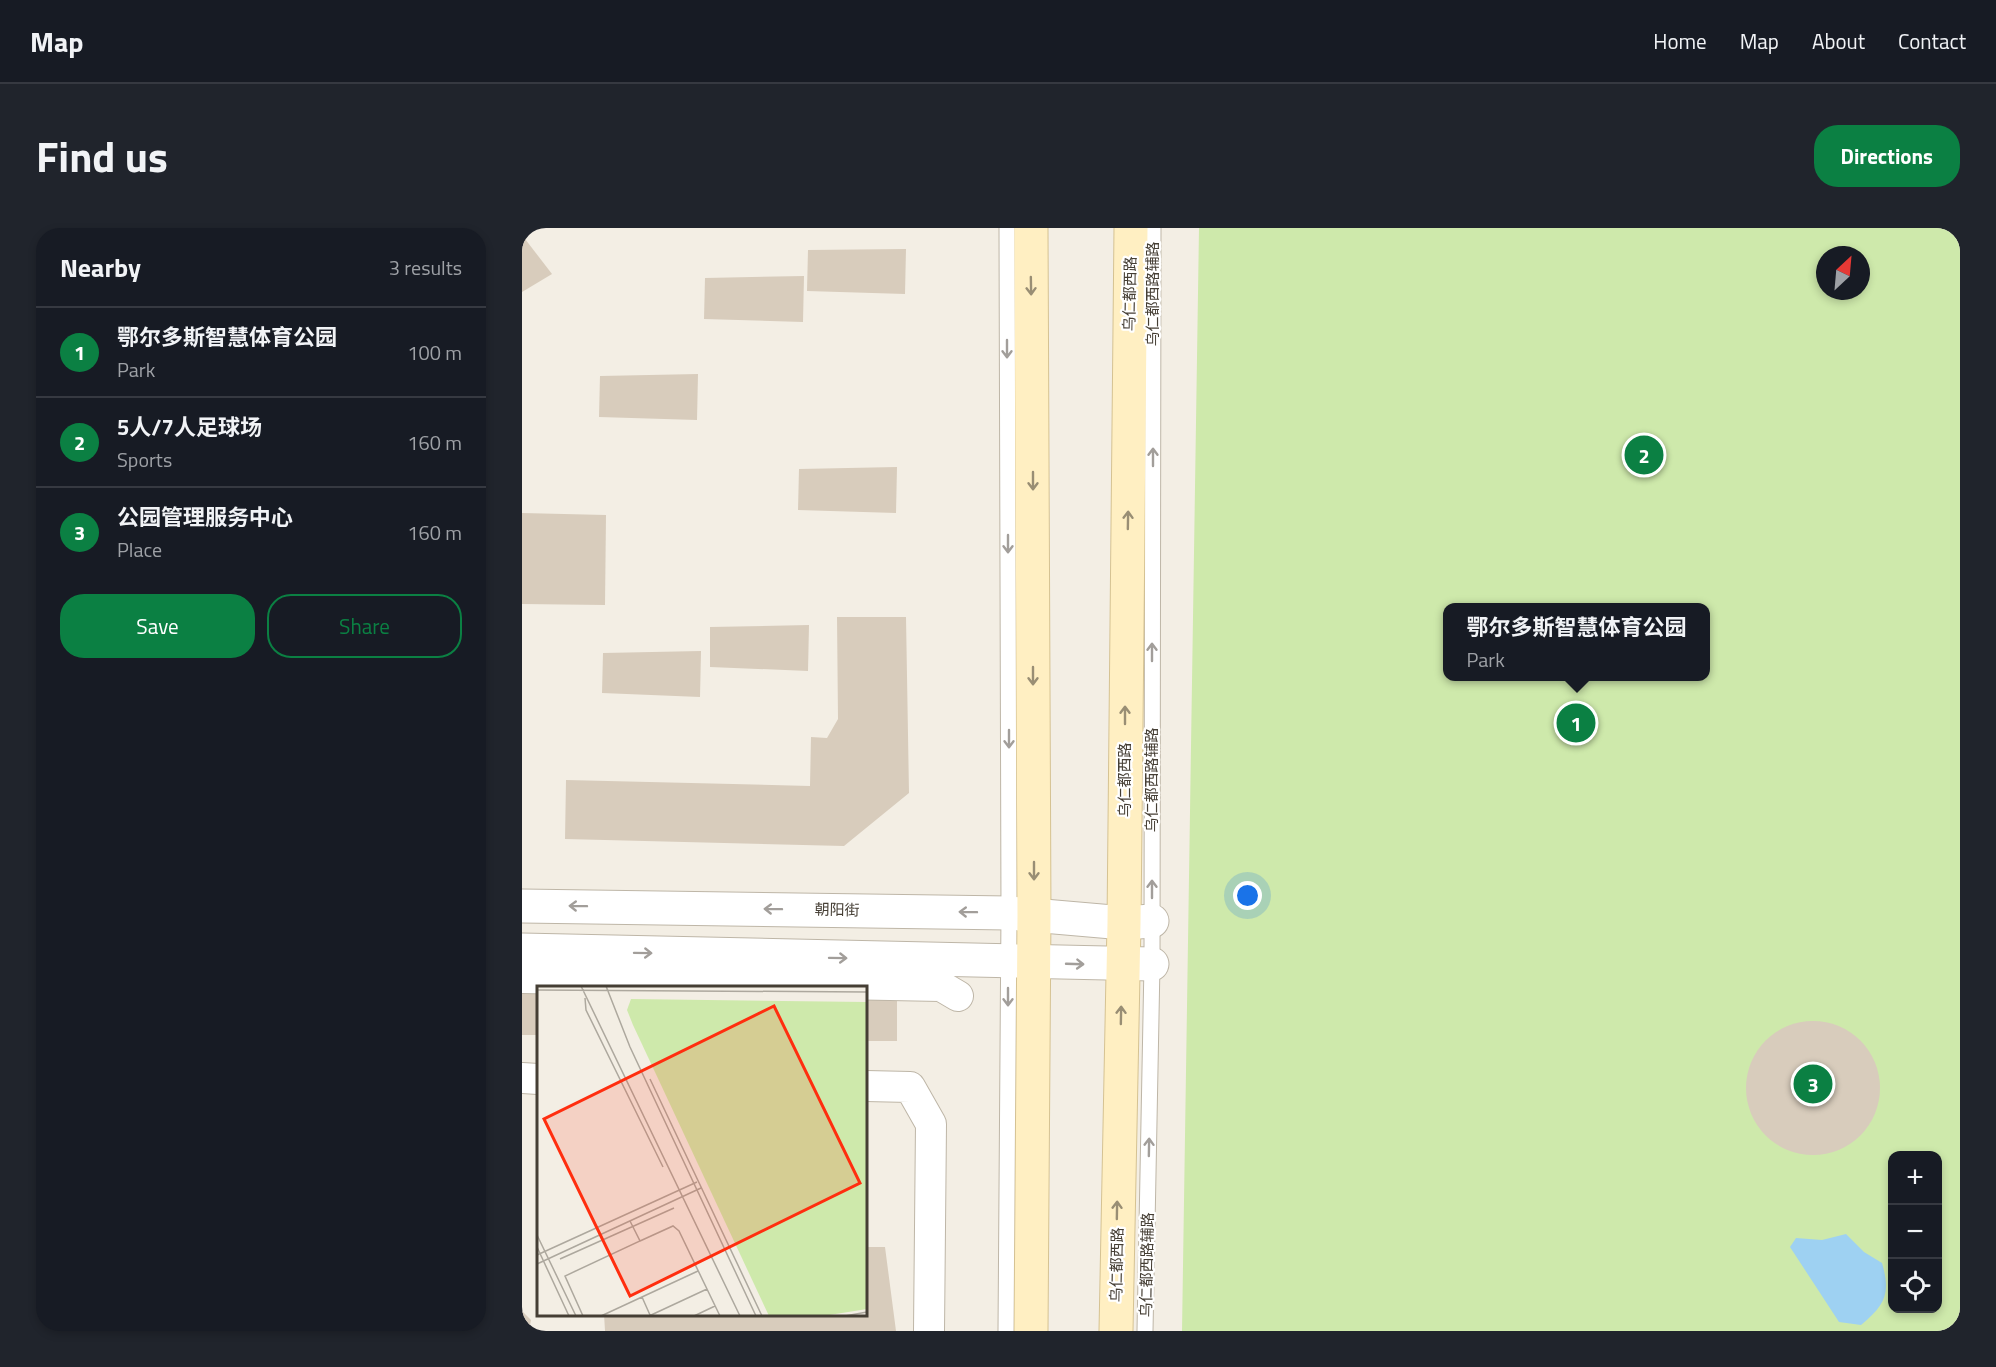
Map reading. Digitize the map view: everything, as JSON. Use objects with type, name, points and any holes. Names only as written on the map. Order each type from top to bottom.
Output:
[{"type":"main road","points":[[1030,228],[1020,962],[1031,1331]]},
{"type":"main road","name":"乌仁都西路","points":[[1116,1331],[1138,922],[1131,228]]},
{"type":"street","name":"朝阳街","points":[[522,906],[1022,913],[1138,922]]},
{"type":"street","points":[[522,950],[706,975],[941,986],[958,996]]},
{"type":"street","points":[[522,978],[706,975],[1020,962],[1137,965]]},
{"type":"street","points":[[522,1078],[537,1079]]},
{"type":"street","points":[[867,1086],[910,1087],[931,1124],[929,1331]]},
{"type":"lane","points":[[1007,228],[1022,913]]},
{"type":"lane","name":"乌仁都西路辅路","points":[[1138,922],[1153,228]]},
{"type":"lane","points":[[1006,1331],[1020,962]]},
{"type":"lane","name":"乌仁都西路辅路","points":[[1137,965],[1145,1331]]},
{"type":"green space","points":[[1199,228],[1960,228],[1960,1331],[1182,1331]]},
{"type":"water","points":[[1846,1234],[1864,1252],[1882,1263],[1885,1274],[1886,1291],[1881,1305],[1861,1325],[1839,1322],[1790,1247],[1796,1238],[1822,1240]]},
{"type":"building","points":[[522,235],[552,274],[522,292]]},
{"type":"building","points":[[906,249],[905,294],[807,291],[808,250]]},
{"type":"building","points":[[804,276],[803,322],[704,319],[705,278]]},
{"type":"building","points":[[698,374],[697,420],[599,417],[600,376]]},
{"type":"building","points":[[897,467],[896,513],[798,510],[799,469]]},
{"type":"building","points":[[522,513],[606,515],[605,605],[522,604]]},
{"type":"building","points":[[837,617],[906,617],[909,793],[844,846],[565,839],[566,780],[810,786],[811,737],[827,738],[838,719]]},
{"type":"building","points":[[809,625],[808,671],[710,667],[710,627]]},
{"type":"building","points":[[701,651],[700,697],[602,693],[603,653]]},
{"type":"building","points":[[522,992],[537,992],[537,1035],[522,1035]]},
{"type":"building","points":[[867,996],[897,996],[897,1041],[867,1041]]},
{"type":"building","points":[[1813,1021],[1839,1026],[1860,1041],[1875,1062],[1880,1088],[1875,1114],[1860,1135],[1839,1150],[1813,1155],[1787,1150],[1766,1135],[1751,1114],[1746,1088],[1751,1062],[1766,1041],[1787,1026]]},
{"type":"building","points":[[867,1247],[885,1247],[896,1331],[605,1331],[604,1316],[867,1316]]},
{"type":"building","points":[[522,1311],[531,1320],[529,1331],[522,1331]]},
{"type":"place","name":"5人/7人足球场","points":[[1644,455]]},
{"type":"place","name":"鄂尔多斯智慧体育公园","points":[[1576,723]]},
{"type":"place","name":"公园管理服务中心","points":[[1813,1084]]}]
